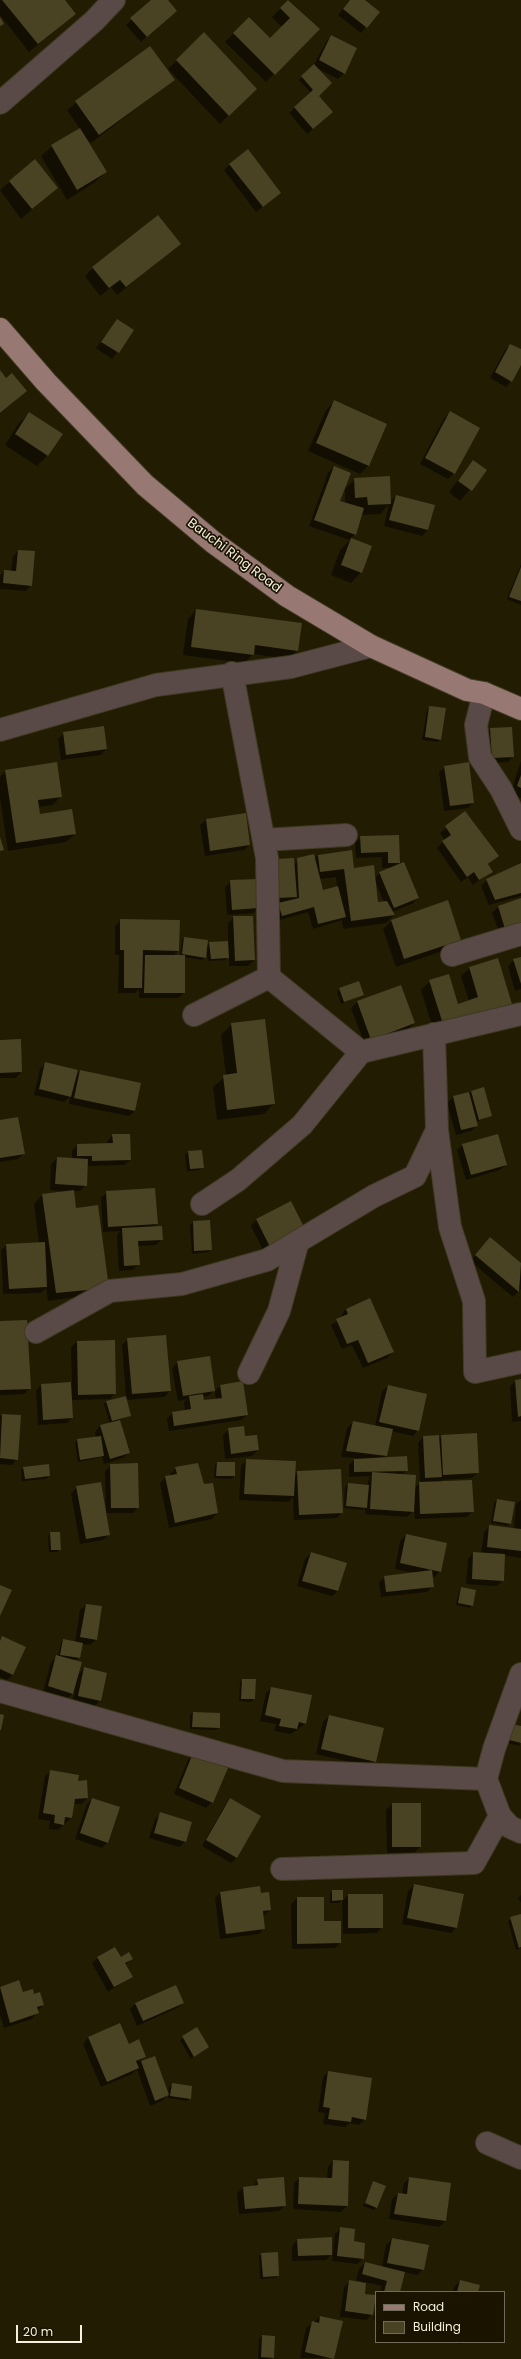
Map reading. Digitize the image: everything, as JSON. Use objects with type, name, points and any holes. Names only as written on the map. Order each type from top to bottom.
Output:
[{"type":"main road","name":"Bauchi Ring Road","points":[[0,329],[46,382],[145,485],[213,542],[281,591],[371,646],[467,690],[484,693],[521,709]]},
{"type":"street","points":[[0,103],[94,21],[114,0]]},
{"type":"street","points":[[0,730],[156,684],[232,673],[291,667],[371,646]]},
{"type":"street","points":[[232,673],[267,858],[269,977],[361,1052]]},
{"type":"street","points":[[484,693],[476,725],[480,757],[501,789],[521,829]]},
{"type":"street","points":[[264,840],[346,834]]},
{"type":"street","points":[[452,955],[521,934]]},
{"type":"street","points":[[194,1015],[269,977]]},
{"type":"street","points":[[202,1204],[238,1180],[302,1125],[361,1052],[521,1014]]},
{"type":"street","points":[[434,1034],[437,1130],[450,1227],[474,1301],[475,1372],[521,1362]]},
{"type":"street","points":[[36,1332],[110,1291],[182,1284],[266,1260],[374,1196],[415,1176],[437,1130]]},
{"type":"street","points":[[249,1373],[279,1311],[298,1241]]},
{"type":"street","points":[[521,1674],[494,1749],[486,1779],[500,1816],[510,1827],[521,1832]]},
{"type":"street","points":[[0,1691],[283,1771],[486,1779]]},
{"type":"street","points":[[282,1869],[474,1863],[500,1816]]},
{"type":"street","points":[[487,2143],[521,2158]]},
{"type":"building","points":[[2,0],[65,0],[76,14],[38,44]]},
{"type":"building","points":[[151,0],[168,0],[177,11],[147,37],[130,18]]},
{"type":"building","points":[[288,0],[320,29],[275,75],[233,33],[249,17],[270,38],[290,18],[280,8]]},
{"type":"building","points":[[350,0],[365,0],[380,12],[367,28],[343,9]]},
{"type":"building","points":[[0,17],[4,24],[0,26]]},
{"type":"building","points":[[204,32],[257,89],[229,116],[176,60]]},
{"type":"building","points":[[331,35],[357,48],[345,74],[319,60]]},
{"type":"building","points":[[150,46],[175,80],[99,135],[75,101]]},
{"type":"building","points":[[314,64],[332,83],[319,96],[333,112],[313,129],[294,107],[313,90],[301,76]]},
{"type":"building","points":[[80,128],[107,172],[77,190],[51,145]]},
{"type":"building","points":[[248,149],[281,193],[263,207],[229,164]]},
{"type":"building","points":[[35,159],[58,188],[32,209],[9,181]]},
{"type":"building","points":[[158,215],[181,244],[126,287],[120,280],[109,288],[92,267]]},
{"type":"building","points":[[117,319],[134,330],[119,353],[101,342]]},
{"type":"building","points":[[510,344],[521,349],[521,365],[512,382],[495,372]]},
{"type":"building","points":[[0,370],[6,378],[12,373],[27,391],[0,413]]},
{"type":"building","points":[[334,400],[387,424],[369,466],[316,443]]},
{"type":"building","points":[[450,411],[480,428],[455,474],[425,458]]},
{"type":"building","points":[[29,412],[63,434],[48,456],[15,434]]},
{"type":"building","points":[[473,460],[487,470],[472,491],[458,481]]},
{"type":"building","points":[[334,466],[351,473],[340,501],[364,508],[356,535],[314,520]]},
{"type":"building","points":[[390,476],[391,504],[368,505],[367,497],[355,498],[354,478]]},
{"type":"building","points":[[396,495],[435,505],[428,530],[389,520]]},
{"type":"building","points":[[351,538],[372,546],[362,573],[341,565]]},
{"type":"building","points":[[18,550],[35,551],[32,586],[3,583],[4,570],[16,571]]},
{"type":"building","points":[[521,567],[521,601],[509,597]]},
{"type":"building","points":[[196,609],[302,623],[298,651],[255,645],[254,655],[191,647]]},
{"type":"building","points":[[429,706],[446,708],[441,740],[425,737]]},
{"type":"building","points":[[104,726],[107,749],[66,755],[63,732]]},
{"type":"building","points":[[512,727],[514,757],[492,758],[490,728]]},
{"type":"building","points":[[57,762],[62,797],[38,800],[40,814],[72,809],[76,834],[16,843],[5,770]]},
{"type":"building","points":[[469,762],[474,803],[450,806],[444,766]]},
{"type":"building","points":[[521,775],[521,788],[517,786]]},
{"type":"building","points":[[465,811],[499,856],[488,864],[493,872],[479,880],[474,872],[467,877],[442,841],[451,835],[445,826]]},
{"type":"building","points":[[246,813],[250,845],[210,851],[206,819]]},
{"type":"building","points":[[399,835],[400,863],[388,863],[388,852],[361,853],[360,836]]},
{"type":"building","points":[[0,837],[4,850],[0,851]]},
{"type":"building","points":[[352,850],[354,868],[374,865],[378,902],[387,901],[395,915],[351,921],[344,869],[320,872],[318,855]]},
{"type":"building","points":[[314,854],[323,890],[338,886],[346,917],[318,924],[314,907],[282,916],[278,903],[299,898],[297,858]]},
{"type":"building","points":[[294,858],[297,897],[278,898],[275,859]]},
{"type":"building","points":[[404,862],[419,898],[394,908],[379,872]]},
{"type":"building","points":[[521,863],[521,893],[495,900],[486,879]]},
{"type":"building","points":[[257,879],[259,908],[232,910],[230,880]]},
{"type":"building","points":[[521,898],[521,923],[505,929],[498,906]]},
{"type":"building","points":[[448,900],[461,940],[404,959],[391,920]]},
{"type":"building","points":[[233,916],[253,916],[255,960],[235,961]]},
{"type":"building","points":[[120,919],[180,920],[179,951],[143,950],[142,988],[124,988],[124,950],[120,950]]},
{"type":"building","points":[[184,937],[208,940],[206,958],[182,954]]},
{"type":"building","points":[[228,941],[229,958],[211,959],[209,942]]},
{"type":"building","points":[[145,955],[185,955],[185,993],[144,993]]},
{"type":"building","points":[[521,957],[521,984],[513,959]]},
{"type":"building","points":[[498,958],[512,1004],[443,1024],[429,980],[449,974],[458,1004],[478,997],[469,967]]},
{"type":"building","points":[[359,981],[364,995],[344,1002],[339,988]]},
{"type":"building","points":[[401,985],[415,1023],[371,1040],[357,1001]]},
{"type":"building","points":[[265,1019],[275,1104],[227,1110],[223,1075],[237,1073],[231,1023]]},
{"type":"building","points":[[21,1039],[22,1072],[0,1073],[0,1040]]},
{"type":"building","points":[[45,1062],[78,1070],[71,1097],[39,1089]]},
{"type":"building","points":[[80,1070],[141,1083],[135,1111],[74,1098]]},
{"type":"building","points":[[484,1087],[492,1116],[479,1120],[471,1091]]},
{"type":"building","points":[[469,1092],[478,1126],[461,1130],[453,1096]]},
{"type":"building","points":[[18,1117],[25,1154],[0,1158],[0,1120]]},
{"type":"building","points":[[112,1134],[130,1134],[131,1160],[92,1161],[92,1156],[77,1156],[77,1144],[113,1143]]},
{"type":"building","points":[[498,1134],[507,1165],[471,1175],[462,1144]]},
{"type":"building","points":[[202,1150],[204,1168],[190,1169],[188,1151]]},
{"type":"building","points":[[57,1157],[88,1159],[87,1186],[55,1184]]},
{"type":"building","points":[[155,1188],[158,1224],[108,1227],[106,1191]]},
{"type":"building","points":[[74,1190],[76,1208],[98,1205],[109,1288],[56,1293],[42,1194]]},
{"type":"building","points":[[291,1201],[306,1231],[271,1249],[256,1219]]},
{"type":"building","points":[[210,1220],[212,1250],[194,1251],[193,1221]]},
{"type":"building","points":[[162,1226],[163,1240],[138,1241],[140,1265],[124,1266],[122,1228]]},
{"type":"building","points":[[490,1237],[521,1263],[519,1292],[475,1255]]},
{"type":"building","points":[[45,1242],[47,1287],[9,1289],[6,1244]]},
{"type":"building","points":[[370,1298],[394,1352],[368,1363],[358,1340],[347,1344],[336,1319],[348,1314],[346,1309]]},
{"type":"building","points":[[27,1320],[31,1389],[0,1390],[0,1321]]},
{"type":"building","points":[[166,1335],[171,1391],[132,1394],[127,1338]]},
{"type":"building","points":[[115,1340],[116,1394],[78,1395],[77,1341]]},
{"type":"building","points":[[210,1356],[215,1391],[183,1396],[177,1361]]},
{"type":"building","points":[[521,1379],[521,1416],[518,1417],[515,1380]]},
{"type":"building","points":[[243,1381],[248,1415],[174,1426],[172,1412],[191,1409],[189,1396],[203,1394],[204,1400],[222,1398],[220,1385]]},
{"type":"building","points":[[71,1382],[73,1418],[43,1420],[41,1384]]},
{"type":"building","points":[[388,1385],[427,1394],[419,1431],[379,1422]]},
{"type":"building","points":[[126,1396],[131,1416],[112,1421],[106,1401]]},
{"type":"building","points":[[2,1414],[21,1415],[18,1460],[0,1458]]},
{"type":"building","points":[[120,1420],[130,1453],[110,1459],[100,1425]]},
{"type":"building","points":[[353,1421],[393,1429],[387,1456],[346,1451]]},
{"type":"building","points":[[244,1426],[245,1436],[257,1435],[259,1450],[231,1454],[228,1428]]},
{"type":"building","points":[[477,1433],[479,1473],[443,1475],[441,1435]]},
{"type":"building","points":[[439,1435],[442,1477],[425,1478],[423,1436]]},
{"type":"building","points":[[101,1436],[104,1456],[80,1460],[77,1439]]},
{"type":"building","points":[[407,1456],[408,1471],[354,1472],[354,1459]]},
{"type":"building","points":[[246,1459],[296,1461],[294,1496],[244,1494]]},
{"type":"building","points":[[217,1462],[235,1462],[235,1476],[216,1476]]},
{"type":"building","points":[[138,1463],[139,1508],[111,1508],[110,1464]]},
{"type":"building","points":[[198,1463],[204,1484],[213,1483],[218,1513],[175,1523],[165,1476],[177,1474],[175,1467]]},
{"type":"building","points":[[49,1464],[50,1476],[25,1479],[23,1467]]},
{"type":"building","points":[[341,1469],[343,1513],[299,1515],[297,1471]]},
{"type":"building","points":[[372,1472],[416,1475],[414,1512],[370,1509]]},
{"type":"building","points":[[472,1480],[474,1512],[420,1514],[419,1482]]},
{"type":"building","points":[[101,1482],[110,1535],[86,1539],[76,1486]]},
{"type":"building","points":[[348,1483],[369,1485],[367,1508],[346,1506]]},
{"type":"building","points":[[497,1499],[515,1502],[511,1524],[493,1521]]},
{"type":"building","points":[[489,1525],[521,1529],[521,1551],[487,1547]]},
{"type":"building","points":[[50,1532],[60,1532],[61,1550],[51,1550]]},
{"type":"building","points":[[406,1534],[447,1543],[441,1572],[400,1563]]},
{"type":"building","points":[[311,1552],[347,1563],[338,1591],[302,1581]]},
{"type":"building","points":[[473,1552],[505,1554],[504,1581],[472,1579]]},
{"type":"building","points":[[432,1570],[434,1587],[386,1592],[384,1576]]},
{"type":"building","points":[[0,1585],[12,1590],[0,1616]]},
{"type":"building","points":[[461,1587],[476,1590],[473,1606],[458,1603]]},
{"type":"building","points":[[86,1604],[102,1606],[97,1640],[80,1637]]},
{"type":"building","points":[[2,1636],[26,1647],[13,1675],[0,1669],[0,1641]]},
{"type":"building","points":[[63,1639],[83,1643],[80,1658],[60,1655]]},
{"type":"building","points":[[56,1655],[82,1662],[73,1694],[48,1686]]},
{"type":"building","points":[[84,1667],[107,1673],[101,1701],[78,1696]]},
{"type":"building","points":[[242,1679],[256,1679],[255,1699],[241,1699]]},
{"type":"building","points":[[271,1687],[312,1695],[306,1724],[299,1722],[297,1729],[279,1726],[281,1719],[265,1715]]},
{"type":"building","points":[[193,1712],[220,1713],[220,1728],[192,1727]]},
{"type":"building","points":[[0,1714],[4,1715],[1,1730],[0,1730]]},
{"type":"building","points":[[329,1715],[384,1728],[376,1762],[321,1749]]},
{"type":"building","points":[[512,1724],[521,1726],[521,1743],[509,1740]]},
{"type":"building","points":[[193,1753],[228,1768],[213,1803],[179,1788]]},
{"type":"building","points":[[50,1770],[79,1775],[78,1781],[87,1780],[88,1798],[75,1799],[72,1818],[65,1817],[64,1825],[54,1823],[55,1815],[43,1813]]},
{"type":"building","points":[[92,1798],[120,1807],[108,1843],[80,1833]]},
{"type":"building","points":[[230,1798],[261,1816],[237,1858],[206,1840]]},
{"type":"building","points":[[392,1803],[421,1803],[421,1847],[392,1847]]},
{"type":"building","points":[[160,1812],[192,1822],[186,1842],[154,1833]]},
{"type":"building","points":[[414,1884],[464,1894],[457,1928],[407,1918]]},
{"type":"building","points":[[260,1886],[261,1893],[269,1892],[271,1910],[263,1911],[265,1929],[226,1934],[220,1892]]},
{"type":"building","points":[[332,1890],[343,1890],[343,1900],[332,1901]]},
{"type":"building","points":[[348,1894],[383,1894],[383,1928],[348,1928]]},
{"type":"building","points":[[297,1897],[324,1897],[324,1921],[341,1921],[341,1943],[297,1944]]},
{"type":"building","points":[[521,1914],[521,1947],[519,1948],[510,1917]]},
{"type":"building","points":[[115,1947],[121,1957],[129,1952],[133,1959],[125,1963],[133,1977],[114,1987],[97,1957]]},
{"type":"building","points":[[19,1980],[23,1992],[33,1989],[34,1994],[40,1992],[44,2005],[37,2007],[39,2013],[10,2023],[0,1987]]},
{"type":"building","points":[[176,1985],[184,2003],[143,2021],[135,2003]]},
{"type":"building","points":[[120,2023],[129,2044],[139,2039],[146,2057],[136,2061],[139,2068],[107,2082],[88,2037]]},
{"type":"building","points":[[197,2027],[209,2047],[194,2057],[182,2036]]},
{"type":"building","points":[[155,2056],[169,2095],[155,2101],[141,2061]]},
{"type":"building","points":[[328,2071],[372,2078],[366,2120],[352,2117],[351,2122],[328,2119],[330,2108],[323,2107]]},
{"type":"building","points":[[172,2083],[192,2086],[191,2099],[170,2096]]},
{"type":"building","points":[[333,2160],[349,2161],[348,2206],[298,2204],[299,2177],[332,2178]]},
{"type":"building","points":[[284,2177],[286,2206],[245,2209],[243,2187],[258,2185],[257,2179]]},
{"type":"building","points":[[409,2177],[451,2183],[446,2221],[394,2214],[398,2193],[407,2194]]},
{"type":"building","points":[[373,2181],[386,2186],[377,2208],[365,2203]]},
{"type":"building","points":[[340,2227],[355,2229],[354,2241],[365,2243],[364,2259],[337,2256]]},
{"type":"building","points":[[332,2237],[332,2255],[298,2256],[297,2239]]},
{"type":"building","points":[[392,2238],[429,2245],[424,2270],[387,2263]]},
{"type":"building","points":[[278,2252],[279,2276],[263,2277],[261,2253]]},
{"type":"building","points":[[365,2262],[405,2272],[400,2291],[384,2291],[387,2281],[362,2274]]},
{"type":"building","points":[[349,2280],[366,2283],[365,2294],[375,2295],[373,2315],[345,2311]]},
{"type":"building","points":[[460,2280],[480,2285],[478,2291],[457,2291]]},
{"type":"building","points":[[320,2316],[343,2321],[334,2359],[305,2352],[312,2321],[319,2323]]},
{"type":"building","points":[[262,2335],[275,2336],[274,2358],[261,2357]]}]
